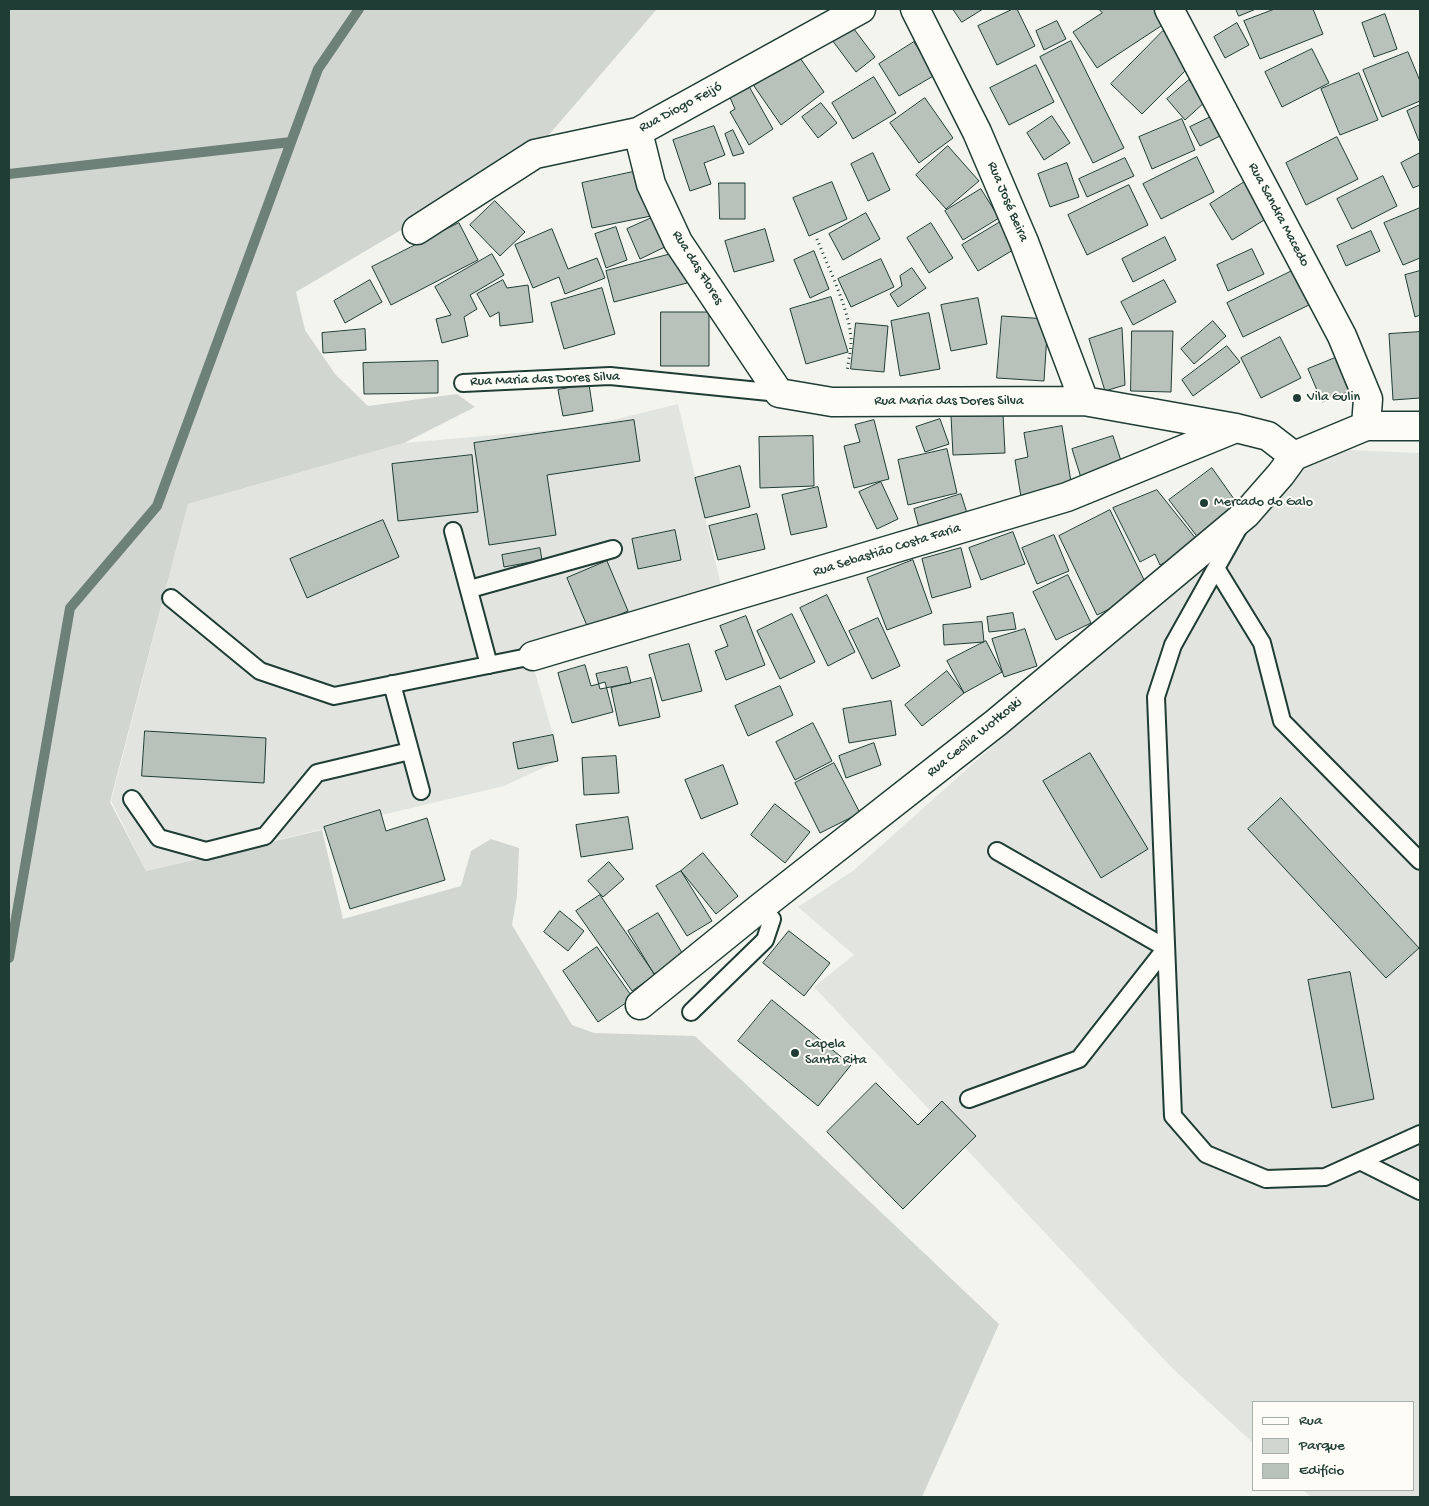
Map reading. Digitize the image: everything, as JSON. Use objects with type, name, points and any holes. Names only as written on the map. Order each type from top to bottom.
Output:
[{"type":"street","name":"Rua Diogo Feijó","points":[[417,230],[535,154],[638,132],[861,9]]},
{"type":"street","name":"Rua José Beira","points":[[915,9],[977,132],[1024,242],[1084,402]]},
{"type":"street","name":"Rua Sandra Macedo","points":[[1169,9],[1342,336],[1368,399],[1366,426]]},
{"type":"street","name":"Rua das Flores","points":[[638,132],[651,184],[678,242],[779,392]]},
{"type":"street","name":"Rua Maria das Dores Silva","points":[[779,392],[832,402],[1084,402],[1236,428],[1268,436],[1294,456]]},
{"type":"street","points":[[1294,456],[1366,426],[1420,426]]},
{"type":"street","name":"Rua Sebastião Costa Faria","points":[[533,656],[1067,497],[1236,428]]},
{"type":"street","name":"Rua Cecília Wotkoski","points":[[640,1005],[996,722],[1246,514],[1294,456]]},
{"type":"lane","name":"Rua Maria das Dores Silva","points":[[463,383],[610,376],[779,392]]},
{"type":"lane","points":[[1246,514],[1173,645],[1156,697],[1173,1116],[1206,1154],[1266,1179],[1325,1177],[1420,1134]]},
{"type":"lane","points":[[453,531],[490,665]]},
{"type":"lane","points":[[470,589],[613,549]]},
{"type":"lane","points":[[1216,568],[1262,643],[1282,721],[1420,861]]},
{"type":"lane","points":[[171,598],[260,671],[334,696],[533,656]]},
{"type":"lane","points":[[392,684],[421,791]]},
{"type":"lane","points":[[132,799],[159,838],[206,851],[265,836],[318,773],[410,751]]},
{"type":"lane","points":[[997,851],[1166,948]]},
{"type":"lane","points":[[691,1012],[765,940],[772,919],[761,907]]},
{"type":"lane","points":[[969,1098],[1079,1059],[1166,948]]},
{"type":"lane","points":[[1360,1161],[1420,1191]]},
{"type":"path","points":[[817,239],[848,319],[851,345],[848,359],[846,402]]},
{"type":"shaded area","points":[[678,404],[725,602],[529,651],[553,735],[558,761],[504,786],[146,871],[111,801],[188,504],[404,443],[584,427]]},
{"type":"shaded area","points":[[1325,449],[1420,453],[1420,1497],[1311,1497],[1304,1491],[1414,1491],[1414,1401],[1252,1401],[1252,1442],[1172,1368],[814,987],[854,955],[798,907],[854,870]]},
{"type":"green space","points":[[9,9],[657,9],[535,151],[296,292],[305,330],[335,374],[368,406],[457,394],[475,407],[404,443],[188,504],[110,802],[146,871],[322,830],[343,919],[461,886],[471,851],[491,839],[519,848],[517,896],[512,925],[572,1025],[594,1033],[695,1036],[999,1324],[922,1497],[9,1497]]},
{"type":"building","points":[[953,9],[983,9],[962,22]]},
{"type":"building","points":[[1013,9],[1017,9],[1035,46],[997,65],[978,26]]},
{"type":"building","points":[[1099,9],[1154,9],[1164,24],[1097,68],[1073,32],[1102,13]]},
{"type":"building","points":[[1236,9],[1256,9],[1239,16]]},
{"type":"building","points":[[1275,9],[1313,9],[1323,34],[1260,59],[1244,21]]},
{"type":"building","points":[[1385,14],[1397,49],[1374,57],[1362,23]]},
{"type":"building","points":[[848,21],[875,57],[856,72],[829,36]]},
{"type":"building","points":[[1057,21],[1066,39],[1044,50],[1036,31]]},
{"type":"building","points":[[1237,23],[1249,45],[1225,58],[1214,37]]},
{"type":"building","points":[[1163,31],[1194,62],[1142,114],[1111,84]]},
{"type":"building","points":[[1071,41],[1124,148],[1093,163],[1040,57]]},
{"type":"building","points":[[914,42],[935,75],[899,96],[879,64]]},
{"type":"building","points":[[1312,49],[1329,83],[1282,107],[1265,72]]},
{"type":"building","points":[[1408,52],[1420,81],[1420,101],[1382,117],[1363,70]]},
{"type":"building","points":[[798,55],[824,92],[781,125],[754,86]]},
{"type":"building","points":[[1036,65],[1054,102],[1009,125],[990,88]]},
{"type":"building","points":[[1359,73],[1378,120],[1340,135],[1321,89]]},
{"type":"building","points":[[874,77],[896,113],[853,139],[832,103]]},
{"type":"building","points":[[1189,80],[1206,101],[1185,120],[1167,99]]},
{"type":"building","points":[[746,81],[773,129],[749,145],[730,112],[735,109],[728,93]]},
{"type":"building","points":[[925,98],[953,138],[919,163],[890,123]]},
{"type":"building","points":[[821,103],[837,123],[818,138],[802,117]]},
{"type":"building","points":[[1420,105],[1420,141],[1419,141],[1407,111]]},
{"type":"building","points":[[1217,114],[1226,133],[1200,146],[1190,127]]},
{"type":"building","points":[[1052,116],[1070,143],[1044,160],[1027,133]]},
{"type":"building","points":[[1182,119],[1195,150],[1152,169],[1139,137]]},
{"type":"building","points":[[714,126],[725,155],[704,163],[711,184],[690,191],[673,140]]},
{"type":"building","points":[[733,130],[744,153],[733,156],[725,134]]},
{"type":"building","points":[[1337,137],[1358,179],[1306,205],[1286,163]]},
{"type":"building","points":[[948,146],[979,181],[946,209],[916,175]]},
{"type":"building","points":[[873,153],[890,190],[868,201],[851,164]]},
{"type":"building","points":[[1420,153],[1420,185],[1413,188],[1401,163]]},
{"type":"building","points":[[1197,157],[1214,192],[1161,219],[1143,184]]},
{"type":"building","points":[[1125,158],[1134,176],[1087,197],[1079,179]]},
{"type":"building","points":[[1067,163],[1079,197],[1050,207],[1038,174]]},
{"type":"building","points":[[642,170],[651,216],[592,228],[582,183]]},
{"type":"building","points":[[1383,176],[1397,206],[1352,229],[1337,199]]},
{"type":"building","points":[[1246,181],[1269,217],[1232,240],[1210,204]]},
{"type":"building","points":[[832,182],[847,219],[809,236],[793,198]]},
{"type":"building","points":[[719,183],[745,183],[745,219],[720,219]]},
{"type":"building","points":[[1129,185],[1148,225],[1087,255],[1068,215]]},
{"type":"building","points":[[981,189],[999,218],[963,240],[945,211]]},
{"type":"building","points":[[495,201],[525,232],[500,256],[470,225]]},
{"type":"building","points":[[1420,208],[1420,258],[1403,265],[1384,223]]},
{"type":"building","points":[[866,213],[880,239],[843,260],[829,234]]},
{"type":"building","points":[[656,216],[669,245],[640,259],[627,229]]},
{"type":"building","points":[[1002,221],[1018,247],[978,271],[962,245]]},
{"type":"building","points":[[459,223],[478,260],[391,305],[372,267]]},
{"type":"building","points":[[931,223],[953,258],[929,273],[907,238]]},
{"type":"building","points":[[616,227],[627,260],[606,268],[595,234]]},
{"type":"building","points":[[552,229],[568,269],[597,258],[605,278],[565,294],[559,277],[533,288],[515,245]]},
{"type":"building","points":[[765,229],[774,261],[734,272],[725,241]]},
{"type":"building","points":[[1371,231],[1380,251],[1346,266],[1337,246]]},
{"type":"building","points":[[1165,237],[1176,260],[1133,282],[1122,259]]},
{"type":"building","points":[[1252,249],[1264,274],[1228,291],[1217,265]]},
{"type":"building","points":[[814,251],[829,289],[810,298],[794,260]]},
{"type":"building","points":[[679,252],[687,283],[614,302],[606,271]]},
{"type":"building","points":[[492,254],[504,275],[470,295],[477,309],[464,317],[468,336],[442,343],[436,319],[451,315],[435,287]]},
{"type":"building","points":[[881,259],[894,287],[851,307],[838,279]]},
{"type":"building","points":[[912,268],[926,288],[898,307],[890,294],[902,286],[900,276]]},
{"type":"building","points":[[1294,270],[1311,304],[1243,337],[1227,303]]},
{"type":"building","points":[[1420,271],[1420,315],[1415,317],[1405,275]]},
{"type":"building","points":[[370,280],[382,302],[345,323],[334,301]]},
{"type":"building","points":[[503,280],[507,288],[528,285],[533,322],[500,326],[499,312],[490,317],[477,294]]},
{"type":"building","points":[[1164,280],[1176,302],[1133,325],[1121,302]]},
{"type":"building","points":[[602,288],[615,334],[564,349],[551,303]]},
{"type":"building","points":[[831,297],[848,352],[806,364],[790,309]]},
{"type":"building","points":[[978,298],[987,344],[951,351],[941,305]]},
{"type":"building","points":[[661,312],[709,312],[709,366],[661,366]]},
{"type":"building","points":[[929,313],[940,369],[900,376],[891,321]]},
{"type":"building","points":[[1002,316],[1048,319],[1044,381],[997,378]]},
{"type":"building","points":[[1213,321],[1226,336],[1194,364],[1181,349]]},
{"type":"building","points":[[856,323],[888,326],[884,372],[851,369]]},
{"type":"building","points":[[1122,328],[1125,385],[1105,391],[1089,339]]},
{"type":"building","points":[[365,329],[366,350],[323,353],[322,333]]},
{"type":"building","points":[[1132,331],[1173,331],[1171,392],[1131,391]]},
{"type":"building","points":[[1420,332],[1420,398],[1393,400],[1389,334]]},
{"type":"building","points":[[1280,337],[1301,378],[1261,398],[1241,358]]},
{"type":"building","points":[[1227,346],[1240,362],[1193,396],[1182,380]]},
{"type":"building","points":[[1340,356],[1353,390],[1322,402],[1308,369]]},
{"type":"building","points":[[438,361],[438,393],[364,394],[363,363]]},
{"type":"building","points":[[589,384],[593,411],[563,416],[558,390]]},
{"type":"building","points":[[1003,414],[1005,453],[953,455],[951,416]]},
{"type":"building","points":[[940,419],[949,444],[925,452],[916,427]]},
{"type":"building","points":[[634,420],[640,461],[547,475],[556,535],[489,545],[474,443]]},
{"type":"building","points":[[874,420],[889,479],[854,488],[844,446],[860,442],[855,425]]},
{"type":"building","points":[[1062,426],[1072,488],[1021,497],[1015,460],[1028,457],[1024,433]]},
{"type":"building","points":[[813,436],[814,486],[760,488],[759,437]]},
{"type":"building","points":[[1113,436],[1123,467],[1082,481],[1072,449]]},
{"type":"building","points":[[947,449],[957,493],[908,505],[898,460]]},
{"type":"building","points":[[472,455],[478,512],[398,521],[392,464]]},
{"type":"building","points":[[740,466],[750,507],[705,518],[695,478]]},
{"type":"building","name":"Mercado do Galo","points":[[1212,468],[1239,506],[1199,539],[1169,500]]},
{"type":"building","points":[[881,482],[898,519],[877,529],[859,492]]},
{"type":"building","points":[[818,487],[827,527],[791,535],[782,495]]},
{"type":"building","points":[[1157,490],[1201,545],[1160,565],[1155,554],[1140,562],[1113,508]]},
{"type":"building","points":[[961,494],[967,513],[919,528],[914,509]]},
{"type":"building","points":[[1110,510],[1149,590],[1097,615],[1059,536]]},
{"type":"building","points":[[757,514],[765,549],[718,560],[709,526]]},
{"type":"building","points":[[383,520],[399,557],[307,598],[290,559]]},
{"type":"building","points":[[675,530],[681,560],[638,569],[632,539]]},
{"type":"building","points":[[1013,532],[1025,564],[981,580],[969,548]]},
{"type":"building","points":[[1054,535],[1069,571],[1037,584],[1022,548]]},
{"type":"building","points":[[540,548],[542,560],[504,567],[502,555]]},
{"type":"building","points":[[961,548],[971,587],[932,598],[922,559]]},
{"type":"building","points":[[913,560],[932,613],[887,630],[867,578]]},
{"type":"building","points":[[607,561],[628,611],[588,628],[567,578]]},
{"type":"building","points":[[1068,575],[1091,623],[1056,640],[1033,592]]},
{"type":"building","points":[[827,595],[855,652],[828,666],[800,608]]},
{"type":"building","points":[[1013,613],[1016,629],[989,632],[987,617]]},
{"type":"building","points":[[792,614],[815,662],[780,679],[757,631]]},
{"type":"building","points":[[746,616],[765,665],[726,680],[715,651],[728,646],[720,626]]},
{"type":"building","points":[[878,618],[900,666],[872,679],[849,631]]},
{"type":"building","points":[[982,622],[984,642],[944,645],[943,625]]},
{"type":"building","points":[[1025,629],[1037,666],[1004,677],[992,639]]},
{"type":"building","points":[[986,641],[1002,672],[964,693],[947,661]]},
{"type":"building","points":[[689,644],[702,691],[662,701],[649,655]]},
{"type":"building","points":[[585,665],[591,686],[605,682],[613,712],[572,723],[558,673]]},
{"type":"building","points":[[627,667],[631,683],[600,689],[596,674]]},
{"type":"building","points":[[947,671],[964,693],[922,726],[905,705]]},
{"type":"building","points":[[651,678],[660,717],[619,726],[611,688]]},
{"type":"building","points":[[780,686],[793,715],[748,736],[735,706]]},
{"type":"building","points":[[891,701],[896,735],[849,743],[843,709]]},
{"type":"building","points":[[813,723],[832,761],[795,780],[776,742]]},
{"type":"building","points":[[145,731],[266,738],[264,783],[142,776]]},
{"type":"building","points":[[553,735],[558,761],[518,769],[513,743]]},
{"type":"building","points":[[874,743],[881,765],[846,778],[839,756]]},
{"type":"building","points":[[1090,753],[1148,849],[1101,878],[1043,781]]},
{"type":"building","points":[[616,756],[619,793],[584,795],[582,758]]},
{"type":"building","points":[[834,763],[860,813],[820,833],[795,783]]},
{"type":"building","points":[[723,765],[738,804],[701,819],[685,780]]},
{"type":"building","points":[[1281,798],[1419,948],[1386,978],[1248,829]]},
{"type":"building","points":[[775,804],[810,832],[785,863],[751,835]]},
{"type":"building","points":[[380,810],[386,831],[427,818],[445,880],[350,909],[324,827]]},
{"type":"building","points":[[628,817],[633,849],[581,857],[576,825]]},
{"type":"building","points":[[703,853],[738,896],[716,914],[681,871]]},
{"type":"building","points":[[609,862],[624,879],[603,897],[588,881]]},
{"type":"building","points":[[681,871],[712,921],[687,936],[656,886]]},
{"type":"building","points":[[600,895],[655,975],[632,991],[576,911]]},
{"type":"building","points":[[560,911],[584,931],[568,951],[544,932]]},
{"type":"building","points":[[658,913],[684,956],[654,974],[628,931]]},
{"type":"building","points":[[789,931],[830,963],[804,996],[763,963]]},
{"type":"building","points":[[597,947],[633,998],[598,1022],[563,971]]},
{"type":"building","points":[[1350,972],[1374,1099],[1332,1108],[1308,980]]},
{"type":"building","name":"Capela Santa Rita","points":[[772,1000],[851,1065],[818,1106],[738,1041]]},
{"type":"building","points":[[876,1083],[918,1125],[942,1101],[976,1136],[903,1209],[827,1132]]},
{"type":"waterway","points":[[9,958],[70,608],[157,506],[318,69],[359,9]]},
{"type":"waterway","points":[[9,174],[291,142]]},
{"type":"place","name":"Vila Gulin","points":[[1297,398]]},
{"type":"place","name":"Mercado do Galo","points":[[1204,503]]},
{"type":"place","name":"Capela Santa Rita","points":[[795,1053]]}]
